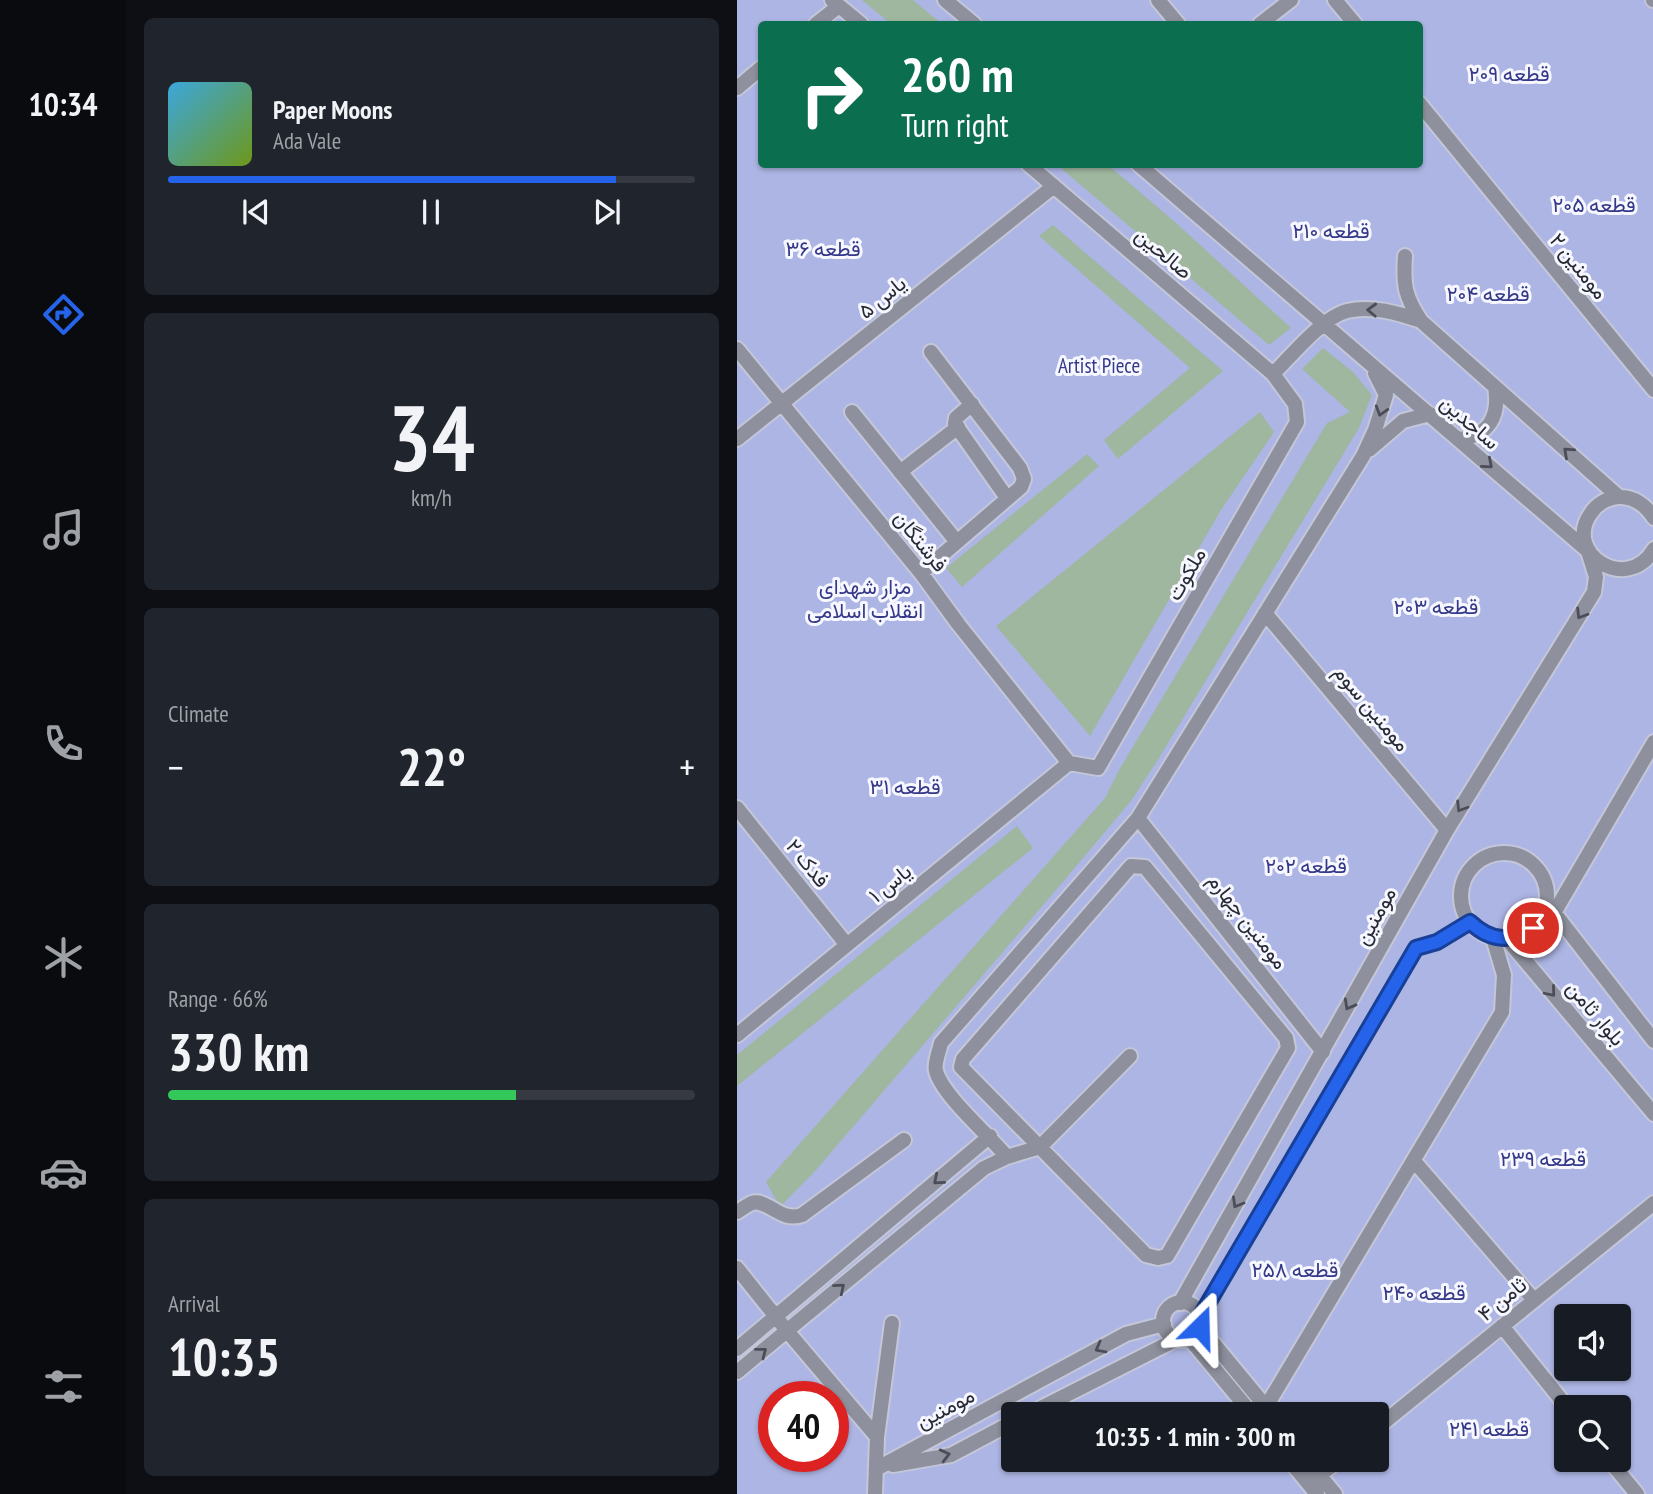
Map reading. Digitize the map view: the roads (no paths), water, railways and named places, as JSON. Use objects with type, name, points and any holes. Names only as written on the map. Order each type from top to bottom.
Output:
[{"type":"street","points":[[945,0],[970,21]]},
{"type":"street","points":[[1158,0],[1176,21]]},
{"type":"street","points":[[1264,21],[1291,0]]},
{"type":"street","points":[[1335,0],[1352,21]]},
{"type":"street","points":[[819,21],[836,3],[857,21]]},
{"type":"street","points":[[737,88],[758,70]]},
{"type":"street","name":"مومنین ۲","points":[[1423,108],[1653,390]]},
{"type":"street","name":"صالحین","points":[[1033,168],[1273,374]]},
{"type":"street","name":"ساجدین","points":[[1143,168],[1459,439],[1595,560],[1605,566],[1627,569],[1638,565],[1653,549]]},
{"type":"street","name":"یاس ۵","points":[[737,439],[1054,186]]},
{"type":"street","name":"ساجدین","points":[[1405,256],[1403,280],[1406,294],[1421,321],[1619,497]]},
{"type":"street","name":"ساجدین","points":[[1325,323],[1346,311],[1371,309],[1396,312],[1421,321]]},
{"type":"street","points":[[1273,374],[1325,323]]},
{"type":"street","name":"فرشتگان","points":[[737,349],[921,573],[1069,763]]},
{"type":"street","points":[[921,573],[1023,483],[1022,472],[931,352]]},
{"type":"street","points":[[1007,1157],[943,1089],[935,1068],[941,1044],[1138,818],[1363,456],[1386,395],[1372,366]]},
{"type":"street","name":"ملکوت","points":[[1069,763],[1098,768],[1297,422],[1295,404],[1273,374]]},
{"type":"street","points":[[1459,439],[1474,438],[1495,415],[1498,401],[1495,387]]},
{"type":"street","points":[[972,404],[956,418],[957,427],[1007,498]]},
{"type":"street","points":[[852,412],[957,542]]},
{"type":"street","points":[[1363,456],[1403,421],[1429,414]]},
{"type":"street","points":[[900,472],[957,427]]},
{"type":"street","points":[[1639,502],[1653,495]]},
{"type":"street","points":[[1619,497],[1639,502],[1653,518]]},
{"type":"street","name":"مومنین","points":[[1180,1303],[1447,830],[1594,592],[1596,577],[1584,539],[1584,527],[1596,506],[1619,497]]},
{"type":"street","name":"مومنین سوم","points":[[1265,613],[1447,830]]},
{"type":"street","points":[[1550,908],[1543,876],[1534,865],[1515,855],[1494,855],[1481,860],[1470,869],[1464,882],[1461,896],[1463,910],[1480,932],[1500,939],[1521,936],[1533,928],[1550,908],[1653,743]]},
{"type":"street","name":"یاس ۱","points":[[737,1035],[1069,763]]},
{"type":"street","name":"فدک ۲","points":[[737,808],[847,945]]},
{"type":"street","name":"مومنین چهارم","points":[[1138,818],[1323,1052]]},
{"type":"street","points":[[1131,866],[1145,867],[1286,1038],[1288,1048],[1167,1255],[1158,1258],[1146,1255],[1040,1147],[961,1067],[963,1059],[1131,866]]},
{"type":"street","name":"بلوار ثامن","points":[[1550,908],[1653,1041]]},
{"type":"street","points":[[1052,1402],[1192,1330],[1416,948],[1437,942],[1470,922]]},
{"type":"street","points":[[1274,1402],[1502,1012],[1504,975],[1500,939]]},
{"type":"street","name":"بلوار ثامن","points":[[1500,939],[1653,1114]]},
{"type":"street","points":[[737,1372],[984,1168],[1007,1157],[1040,1147],[1130,1056]]},
{"type":"street","points":[[737,1349],[990,1136]]},
{"type":"street","points":[[737,1212],[760,1202],[787,1217],[802,1215],[904,1140]]},
{"type":"street","points":[[1414,1161],[1534,1300]]},
{"type":"street","name":"ثامن ۴","points":[[1389,1418],[1653,1203]]},
{"type":"street","points":[[737,1268],[877,1437]]},
{"type":"street","points":[[1192,1330],[1168,1334],[1163,1324],[1167,1310],[1180,1303],[1195,1307],[1192,1330],[1243,1402]]},
{"type":"street","points":[[875,1494],[877,1437],[892,1323]]},
{"type":"street","name":"مومنین","points":[[878,1468],[1126,1334],[1163,1324]]},
{"type":"street","points":[[1502,1326],[1557,1395]]},
{"type":"street","points":[[1192,1330],[1261,1402]]},
{"type":"street","points":[[1126,1334],[1136,1358]]},
{"type":"street","name":"مومنین","points":[[878,1468],[951,1455],[1001,1428]]},
{"type":"street","points":[[1298,1472],[1317,1494]]},
{"type":"street","points":[[1317,1472],[1335,1494]]},
{"type":"street","points":[[1320,1475],[1324,1472]]},
{"type":"street","points":[[1619,1472],[1637,1494]]},
{"type":"street","points":[[1302,1494],[1304,1479]]},
{"type":"park label","name":"قطعه ۲۰۹","points":[[1509,73]]},
{"type":"park label","name":"قطعه ۲۰۵","points":[[1594,204]]},
{"type":"park label","name":"قطعه ۲۱۰","points":[[1331,230]]},
{"type":"park label","name":"قطعه ۳۶","points":[[823,248]]},
{"type":"park label","name":"قطعه ۲۰۴","points":[[1488,293]]},
{"type":"park label","name":"Artist Piece","points":[[1099,365]]},
{"type":"park label","name":"مزار شهدای انقلاب اسلامی","points":[[865,598]]},
{"type":"park label","name":"قطعه ۲۰۳","points":[[1436,606]]},
{"type":"park label","name":"قطعه ۳۱","points":[[905,786]]},
{"type":"park label","name":"قطعه ۲۰۲","points":[[1306,865]]},
{"type":"park label","name":"قطعه ۲۳۹","points":[[1543,1158]]},
{"type":"park label","name":"قطعه ۲۵۸","points":[[1295,1269]]},
{"type":"park label","name":"قطعه ۲۴۰","points":[[1424,1292]]},
{"type":"park label","name":"قطعه ۲۴۱","points":[[1489,1428]]}]
